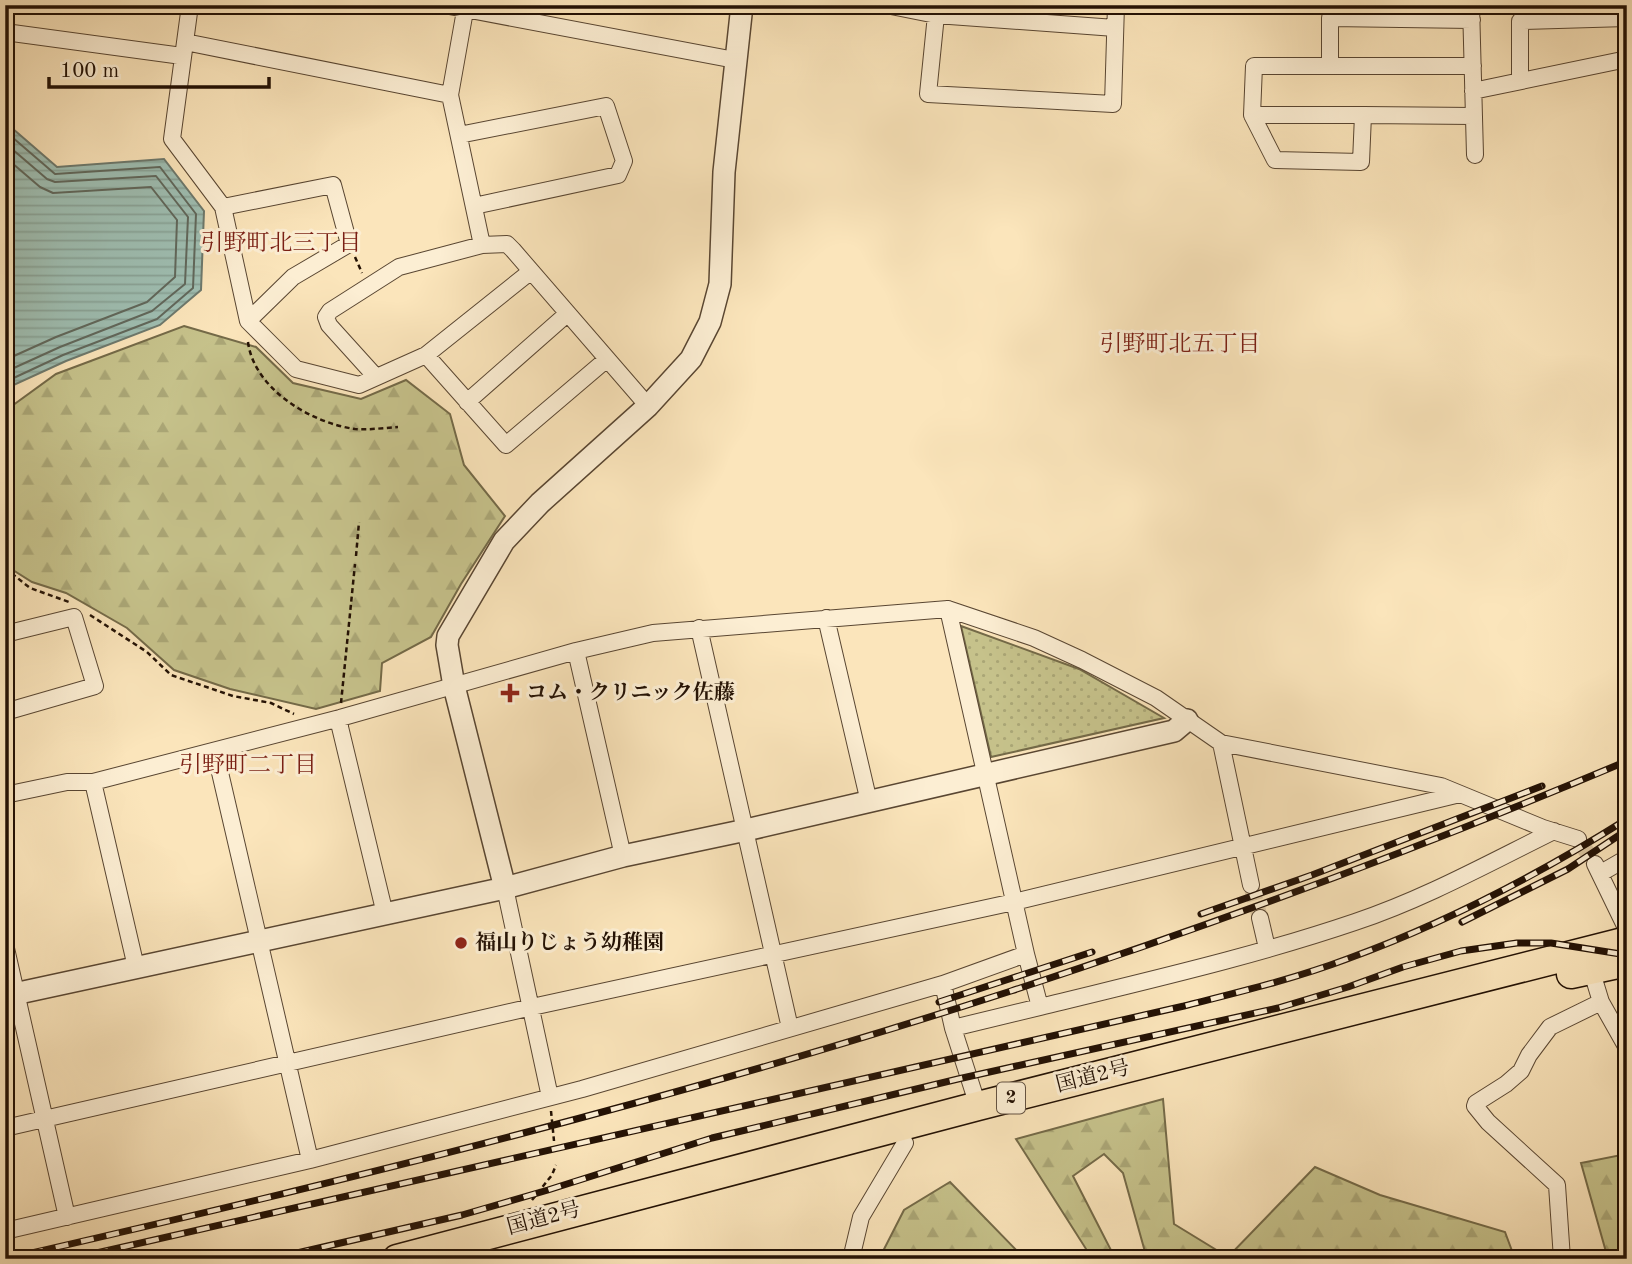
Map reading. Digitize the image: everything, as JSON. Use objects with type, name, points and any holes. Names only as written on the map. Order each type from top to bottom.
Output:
[{"type":"highway","name":"国道2号","points":[[410,1257],[513,1227],[978,1106],[1627,941]]},
{"type":"highway","name":"国道2号","points":[[464,1259],[905,1143],[1627,962]]},
{"type":"street","points":[[190,5],[172,139],[223,207],[248,321],[296,369],[359,385],[426,355],[530,272]]},
{"type":"street","points":[[444,5],[466,7],[735,60]]},
{"type":"street","points":[[550,1097],[505,888],[454,685],[447,646],[448,636],[504,541],[540,503],[648,406],[691,359],[710,322],[720,284],[724,172],[742,5]]},
{"type":"street","points":[[886,5],[936,15],[1115,28]]},
{"type":"street","points":[[936,15],[928,94],[1113,104],[1116,5]]},
{"type":"street","points":[[466,7],[450,96],[482,245]]},
{"type":"street","points":[[1329,66],[1329,18],[1472,13],[1475,155]]},
{"type":"street","points":[[1520,81],[1520,22],[1627,18]]},
{"type":"street","points":[[5,32],[184,49],[450,96]]},
{"type":"street","points":[[1473,91],[1627,59]]},
{"type":"street","points":[[1363,115],[1361,162],[1275,160],[1252,115],[1254,66],[1473,66]]},
{"type":"street","points":[[459,135],[606,106],[624,161],[618,175],[474,206]]},
{"type":"street","points":[[1252,115],[1474,116]]},
{"type":"street","points":[[223,207],[333,185],[349,244],[293,277],[248,321]]},
{"type":"street","points":[[376,377],[329,325],[326,317],[330,311],[399,267],[482,245],[507,244],[648,406]]},
{"type":"street","points":[[467,402],[567,314]]},
{"type":"street","points":[[426,355],[506,445],[607,359]]},
{"type":"street","points":[[948,609],[1040,1007]]},
{"type":"street","points":[[5,795],[67,782],[93,782],[302,728],[340,715],[576,651],[653,633],[948,609],[1034,638],[1082,660],[1156,698],[1221,743],[1441,786],[1578,839]]},
{"type":"street","points":[[5,634],[74,617],[95,686],[5,712]]},
{"type":"street","points":[[826,618],[869,802]]},
{"type":"street","points":[[699,628],[790,1028]]},
{"type":"street","points":[[576,651],[624,856]]},
{"type":"street","points":[[340,715],[340,727],[385,914]]},
{"type":"street","points":[[11,995],[505,888],[624,856],[1174,731],[1187,720]]},
{"type":"street","points":[[1221,743],[1251,885]]},
{"type":"street","points":[[215,751],[310,1160]]},
{"type":"street","points":[[93,782],[136,967]]},
{"type":"street","points":[[5,1128],[532,1007],[1014,902],[1460,794]]},
{"type":"street","points":[[953,1028],[1150,980],[1356,922],[1433,890],[1554,831]]},
{"type":"street","points":[[1627,858],[1598,868],[1627,930]]},
{"type":"street","points":[[1260,918],[1267,948]]},
{"type":"street","points":[[5,944],[11,995],[67,1217]]},
{"type":"street","points":[[5,1231],[310,1160],[550,1097],[943,984],[1026,954]]},
{"type":"street","points":[[1591,969],[1601,1002],[1627,1048]]},
{"type":"street","points":[[943,984],[953,1028],[978,1106]]},
{"type":"street","points":[[1562,1259],[1558,1185],[1488,1122],[1475,1106],[1521,1072],[1529,1055],[1550,1027],[1601,1002]]},
{"type":"street","points":[[851,1259],[861,1217],[905,1143]]},
{"type":"path","points":[[349,244],[368,286]]},
{"type":"path","points":[[248,321],[249,351],[256,366],[267,382],[286,399],[309,414],[331,423],[355,429],[398,427]]},
{"type":"path","points":[[356,556],[359,522]]},
{"type":"path","points":[[340,715],[355,564]]},
{"type":"path","points":[[5,569],[30,588],[61,598],[78,607]]},
{"type":"path","points":[[86,612],[147,652],[171,675],[233,696],[271,703],[292,711],[302,728]]},
{"type":"path","points":[[550,1097],[554,1141]]},
{"type":"path","points":[[513,1227],[552,1175],[555,1166]]},
{"type":"green space","points":[[184,326],[256,347],[293,383],[361,399],[406,380],[450,414],[464,465],[505,516],[431,637],[382,663],[380,691],[316,709],[230,689],[174,670],[127,628],[66,593],[32,582],[5,565],[5,411],[56,374]]},
{"type":"green space","points":[[961,626],[1079,669],[1164,718],[991,757]]},
{"type":"green space","points":[[1163,1099],[1174,1224],[1228,1257],[1315,1167],[1380,1195],[1505,1232],[1515,1259],[1147,1259],[1123,1173],[1104,1154],[1073,1176],[1115,1258],[1081,1259],[1088,1252],[1016,1139]]},
{"type":"green space","points":[[1621,1155],[1627,1161],[1627,1259],[1608,1259],[1581,1163]]},
{"type":"green space","points":[[950,1182],[1025,1259],[879,1259],[904,1210]]},
{"type":"water","points":[[5,122],[57,167],[164,159],[204,211],[201,290],[160,325],[66,361],[5,389]]},
{"type":"tunnel","points":[[1578,839],[1595,864]]},
{"type":"tunnel","points":[[1251,885],[1260,918]]},
{"type":"railway","points":[[5,1259],[385,1169],[637,1103],[887,1030],[1011,991],[1244,911],[1475,823],[1627,761]]},
{"type":"railway","points":[[1201,914],[1312,875],[1542,786]]},
{"type":"railway","points":[[70,1259],[1184,1006],[1266,985],[1347,959],[1456,914],[1560,859],[1627,819]]},
{"type":"railway","points":[[1462,922],[1568,869],[1627,830]]},
{"type":"railway","points":[[271,1259],[462,1215],[712,1138],[958,1079],[1278,1008],[1461,951],[1517,943],[1551,943],[1627,955]]},
{"type":"railway","points":[[939,1002],[1092,952]]},
{"type":"place","name":"コム・クリニック佐藤","points":[[510,693]]},
{"type":"place","name":"福山りじょう幼稚園","points":[[461,943]]},
{"type":"district","name":"引野町北三丁目","points":[[281,243]]},
{"type":"district","name":"引野町北五丁目","points":[[1180,344]]},
{"type":"district","name":"引野町二丁目","points":[[248,765]]}]
